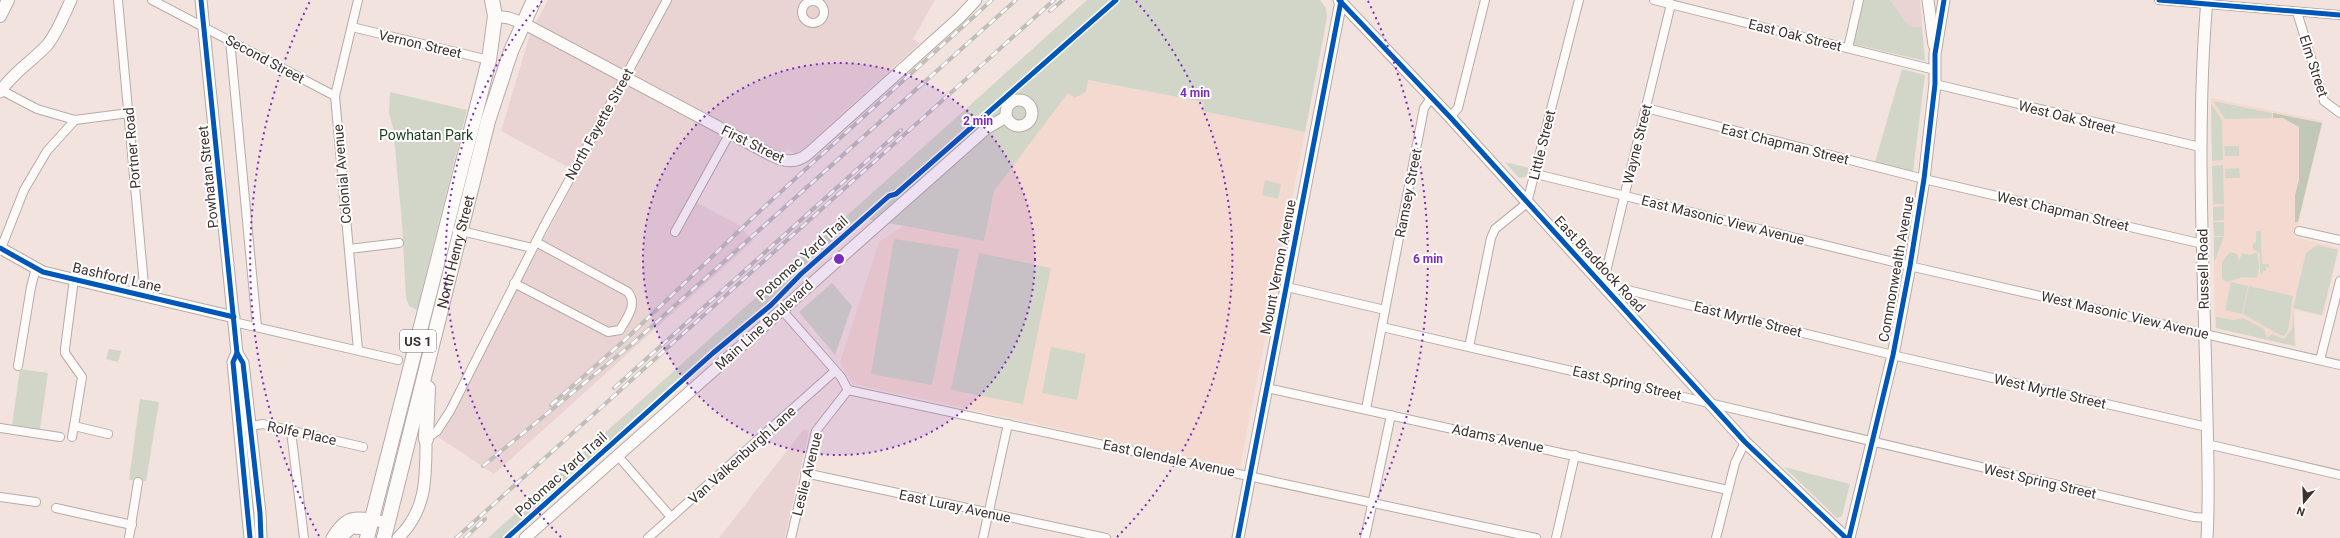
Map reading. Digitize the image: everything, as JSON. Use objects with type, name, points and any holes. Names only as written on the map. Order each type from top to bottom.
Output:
[{"type":"highway","name":"US 1","points":[[489,60],[495,16],[492,0]]},
{"type":"highway","name":"North Henry Street","points":[[388,516],[497,90],[523,22],[534,0]]},
{"type":"highway","name":"North Henry Street","points":[[369,529],[489,60]]},
{"type":"highway","points":[[426,439],[426,413],[434,340]]},
{"type":"highway","name":"US 1","points":[[384,538],[388,516]]},
{"type":"main road","points":[[0,16],[8,0]]},
{"type":"street","points":[[71,0],[57,30],[47,45],[17,71],[0,91],[37,109],[74,120],[129,113]]},
{"type":"street","name":"Portner Road","points":[[118,0],[145,296]]},
{"type":"street","name":"Second Street","points":[[152,0],[335,96]]},
{"type":"street","name":"Powhatan Street","points":[[201,0],[237,353],[243,362],[250,538]]},
{"type":"street","name":"Colonial Avenue","points":[[358,0],[335,96],[358,350]]},
{"type":"street","name":"North Fayette Street","points":[[426,439],[436,431],[450,411],[534,245],[667,0]]},
{"type":"street","name":"First Street","points":[[495,16],[523,22],[780,160],[790,162],[801,159],[959,18],[976,0]]},
{"type":"street","name":"East Braddock Road","points":[[1341,0],[1432,97],[1745,442],[1846,538]]},
{"type":"street","name":"Mount Vernon Avenue","points":[[1238,538],[1341,0]]},
{"type":"street","points":[[1450,117],[1458,108],[1485,0]]},
{"type":"street","name":"Little Street","points":[[1527,203],[1536,174],[1579,0]]},
{"type":"street","name":"East Oak Street","points":[[1654,0],[1935,70]]},
{"type":"street","points":[[1848,48],[1859,0]]},
{"type":"street","name":"Commonwealth Avenue","points":[[1849,538],[1893,355],[1910,266],[1924,179],[1935,84],[1935,54],[1928,0]]},
{"type":"street","name":"Commonwealth Avenue","points":[[1935,54],[1944,0]]},
{"type":"street","points":[[2159,0],[2207,2],[2340,15]]},
{"type":"street","name":"Russell Road","points":[[2207,2],[2200,96],[2200,147],[2209,538]]},
{"type":"street","name":"Wayne Street","points":[[1602,284],[1671,4]]},
{"type":"street","name":"Elm Street","points":[[2297,12],[2324,101],[2340,113]]},
{"type":"street","name":"Vernon Street","points":[[352,27],[489,60]]},
{"type":"street","points":[[230,40],[257,327]]},
{"type":"street","name":"West Oak Street","points":[[1935,84],[2200,147]]},
{"type":"street","name":"Ramsey Street","points":[[1366,409],[1424,108],[1432,97]]},
{"type":"street","name":"East Chapman Street","points":[[1646,108],[1924,179]]},
{"type":"street","name":"Main Line Boulevard","points":[[525,538],[986,128],[1006,117]]},
{"type":"street","points":[[0,249],[24,190],[47,151],[74,120]]},
{"type":"street","points":[[675,232],[730,133]]},
{"type":"street","name":"East Masonic View Avenue","points":[[1536,174],[1910,266]]},
{"type":"street","name":"West Chapman Street","points":[[1924,179],[2203,244]]},
{"type":"street","points":[[1469,347],[1491,238],[1495,229],[1527,203]]},
{"type":"street","points":[[447,227],[534,245],[628,292],[633,298],[633,305],[620,330],[608,332],[514,283]]},
{"type":"street","points":[[2299,230],[2340,240]]},
{"type":"street","points":[[349,249],[399,243]]},
{"type":"street","name":"Bashford Lane","points":[[0,249],[36,268],[74,279],[234,319],[257,327],[398,360]]},
{"type":"street","name":"West Masonic View Avenue","points":[[1910,266],[2340,365]]},
{"type":"street","points":[[18,366],[31,287],[36,268]]},
{"type":"street","points":[[72,437],[82,378],[65,353],[74,279]]},
{"type":"street","points":[[2320,360],[2340,281]]},
{"type":"street","name":"East Myrtle Street","points":[[1602,284],[1893,355]]},
{"type":"street","points":[[1287,287],[1385,310]]},
{"type":"street","points":[[781,309],[835,371],[846,393]]},
{"type":"street","name":"East Spring Street","points":[[1382,327],[1708,402],[1872,442]]},
{"type":"street","name":"West Myrtle Street","points":[[1893,355],[2207,427]]},
{"type":"street","name":"Van Valkenburgh Lane","points":[[648,538],[835,371]]},
{"type":"street","name":"Adams Avenue","points":[[1267,388],[1728,490]]},
{"type":"street","name":"East Glendale Avenue","points":[[846,393],[1008,424],[1536,538]]},
{"type":"street","name":"Leslie Avenue","points":[[791,538],[816,431],[846,393]]},
{"type":"street","points":[[1365,538],[1392,415]]},
{"type":"street","name":"Rolfe Place","points":[[245,426],[263,424],[363,447]]},
{"type":"street","points":[[983,538],[1008,424]]},
{"type":"street","points":[[74,426],[108,434]]},
{"type":"street","name":"Powhatan Street","points":[[245,426],[260,538]]},
{"type":"street","points":[[0,428],[60,437]]},
{"type":"street","points":[[291,430],[304,538]]},
{"type":"street","points":[[398,538],[409,526],[422,504],[426,479],[426,439]]},
{"type":"street","points":[[1716,538],[1735,463],[1745,442]]},
{"type":"street","name":"West Spring Street","points":[[1872,442],[2194,517],[2208,518]]},
{"type":"street","points":[[2207,444],[2340,475]]},
{"type":"street","points":[[1556,538],[1575,455]]},
{"type":"street","points":[[618,456],[671,517]]},
{"type":"street","name":"East Luray Avenue","points":[[805,473],[1106,538]]},
{"type":"street","points":[[129,538],[138,482]]},
{"type":"street","points":[[0,497],[36,502]]},
{"type":"street","points":[[56,508],[132,525]]},
{"type":"street","points":[[340,538],[352,528],[369,529],[388,516]]},
{"type":"street","points":[[332,538],[344,521],[351,518],[369,529]]},
{"type":"shaded area","points":[[548,0],[935,0],[913,39],[920,43],[803,149],[795,154],[787,149],[781,159],[730,134],[693,201],[739,225],[753,241],[494,474],[438,437],[579,173],[501,131],[530,34]]},
{"type":"shaded area","points":[[1890,0],[1920,0],[1922,27],[1909,26]]},
{"type":"shaded area","points":[[1088,80],[1204,102],[1203,111],[1305,132],[1240,468],[853,384],[840,362],[879,242],[903,226],[984,241],[994,191],[1068,93]]},
{"type":"shaded area","points":[[2211,98],[2323,121],[2295,237],[2339,248],[2323,316],[2294,310],[2296,347],[2215,328]]},
{"type":"shaded area","points":[[804,429],[809,431],[785,538],[719,538]]},
{"type":"green space","points":[[1087,0],[1320,0],[1326,8],[1327,18],[1305,132],[1202,111],[1204,102],[1088,80],[1086,92],[1075,98],[1068,93],[994,191],[984,241],[867,219],[511,538],[488,538]]},
{"type":"green space","points":[[1864,0],[1890,0],[1909,26],[1922,27],[1925,61],[1853,44]]},
{"type":"green space","points":[[1902,69],[1925,75],[1913,172],[1875,162]]},
{"type":"green space","name":"Powhatan Park","points":[[390,92],[467,110],[417,310],[409,306],[406,298],[402,223],[393,127],[389,113]]},
{"type":"green space","points":[[2213,101],[2272,113],[2272,118],[2225,119]]},
{"type":"green space","points":[[2211,104],[2222,120],[2223,160],[2212,161]]},
{"type":"green space","points":[[2273,113],[2322,123],[2298,222],[2295,222],[2295,195],[2299,180],[2299,127],[2283,118],[2273,118]]},
{"type":"green space","points":[[2224,146],[2239,146],[2239,156],[2225,156]]},
{"type":"green space","points":[[1505,162],[1529,168],[1526,177],[1519,178]]},
{"type":"green space","points":[[2223,165],[2224,204],[2213,204],[2212,166]]},
{"type":"green space","points":[[2239,168],[2240,178],[2225,178],[2225,169]]},
{"type":"green space","points":[[1265,180],[1281,184],[1278,199],[1262,195]]},
{"type":"green space","points":[[2224,206],[2224,220],[2213,221],[2213,207]]},
{"type":"green space","points":[[2213,222],[2224,222],[2224,236],[2214,236]]},
{"type":"green space","points":[[2256,231],[2261,231],[2262,264],[2269,264],[2269,267],[2266,267],[2266,271],[2263,271],[2263,274],[2260,274],[2260,253],[2253,249],[2253,243],[2256,242]]},
{"type":"green space","points":[[2214,237],[2224,237],[2214,263]]},
{"type":"green space","points":[[894,239],[959,249],[932,385],[871,374]]},
{"type":"green space","points":[[2317,245],[2338,250],[2322,315],[2293,308],[2306,253]]},
{"type":"green space","points":[[2230,252],[2237,254],[2239,261],[2242,253],[2251,255],[2257,252],[2259,267],[2257,278],[2242,277],[2227,282],[2222,279],[2222,262]]},
{"type":"green space","points":[[979,253],[1051,268],[1023,404],[951,390]]},
{"type":"green space","points":[[2231,282],[2248,286],[2242,314],[2225,310]]},
{"type":"green space","points":[[832,283],[852,306],[835,355],[799,312]]},
{"type":"green space","points":[[2249,286],[2293,296],[2288,329],[2284,336],[2243,314]]},
{"type":"green space","points":[[2293,309],[2295,346],[2216,328],[2216,317],[2233,320],[2243,318],[2264,329],[2267,338],[2272,334],[2284,339],[2292,329]]},
{"type":"green space","points":[[1051,347],[1086,354],[1077,400],[1042,393]]},
{"type":"green space","points":[[109,349],[121,351],[118,362],[106,359]]},
{"type":"green space","points":[[20,369],[48,373],[40,429],[12,425]]},
{"type":"green space","points":[[140,399],[159,402],[146,481],[129,480]]},
{"type":"green space","points":[[1784,467],[1850,484],[1842,516],[1837,518]]},
{"type":"railway","points":[[551,405],[627,338],[763,208],[992,0]]},
{"type":"railway","points":[[483,466],[632,344],[1016,0]]},
{"type":"railway","points":[[456,538],[1054,0]]},
{"type":"railway","points":[[1050,11],[1063,0]]},
{"type":"railway","points":[[614,388],[901,130]]},
{"type":"railway","points":[[465,538],[485,519]]},
{"type":"cycle path","points":[[201,0],[237,353],[243,363],[260,513],[261,538]]},
{"type":"cycle path","name":"Potomac Yard Trail","points":[[507,538],[713,353],[771,305],[801,274],[889,196],[896,194],[1116,0]]},
{"type":"cycle path","points":[[1339,0],[1450,117],[1745,442],[1846,538]]},
{"type":"cycle path","points":[[1849,538],[1893,355],[1910,266],[1924,179],[1935,84],[1935,54],[1944,0]]},
{"type":"cycle path","points":[[2159,0],[2340,15]]},
{"type":"cycle path","points":[[1238,538],[1341,1]]},
{"type":"cycle path","points":[[0,248],[43,272],[234,317]]},
{"type":"cycle path","points":[[237,353],[233,362],[250,538]]}]
